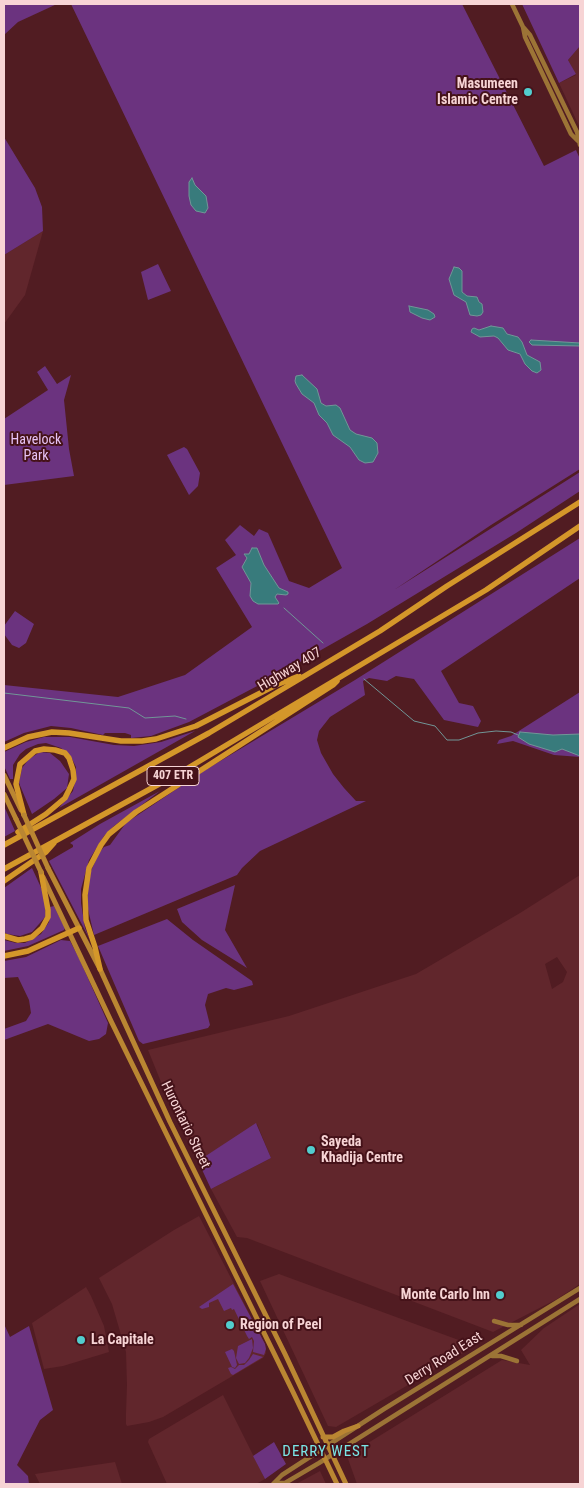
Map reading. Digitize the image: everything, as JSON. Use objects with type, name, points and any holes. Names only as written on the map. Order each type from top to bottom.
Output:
[{"type":"highway","name":"Highway 407","points":[[4,845],[209,733],[315,670],[380,631],[447,586],[580,502]]},
{"type":"highway","name":"407 ETR","points":[[4,869],[183,771],[486,590],[580,526]]},
{"type":"highway","points":[[4,748],[28,737],[52,732],[130,742],[169,736],[196,726],[276,685],[315,670]]},
{"type":"highway","points":[[100,969],[86,920],[85,895],[90,868],[98,850],[109,834],[136,812],[334,685],[339,678]]},
{"type":"highway","points":[[12,840],[16,834],[46,814],[69,790],[74,779],[73,770],[69,758],[65,754],[50,749],[35,751],[20,764],[16,784],[24,815]]},
{"type":"highway","points":[[4,881],[46,852],[58,839]]},
{"type":"highway","points":[[4,936],[18,940],[26,939],[32,937],[42,928],[48,916],[48,910],[41,872]]},
{"type":"highway","points":[[4,956],[28,951],[79,928]]},
{"type":"main road","points":[[512,4],[523,27],[530,35],[577,132],[579,143]]},
{"type":"main road","name":"Hurontario Street","points":[[4,775],[48,868],[100,969],[170,1122],[285,1354],[346,1484]]},
{"type":"main road","name":"Hurontario Street","points":[[4,794],[114,1027],[337,1484]]},
{"type":"main road","name":"Derry Road East","points":[[274,1484],[282,1475],[358,1426],[580,1288]]},
{"type":"main road","points":[[565,1298],[570,1306]]},
{"type":"main road","name":"Derry Road East","points":[[274,1484],[285,1483],[332,1455],[580,1299]]},
{"type":"main road","points":[[545,1311],[550,1318]]},
{"type":"main road","points":[[494,1321],[508,1325],[522,1325]]},
{"type":"main road","points":[[488,1357],[501,1356],[517,1361]]},
{"type":"main road","points":[[323,1437],[333,1437],[358,1426]]},
{"type":"shaded area","points":[[580,46],[580,128],[559,83],[576,75],[568,60]]},
{"type":"shaded area","points":[[43,231],[25,295],[4,324],[4,255]]},
{"type":"shaded area","points":[[580,875],[580,1284],[557,1299],[493,1332],[247,1238],[237,1237],[211,1189],[271,1158],[257,1124],[198,1161],[174,1114],[148,1050],[289,1016],[416,974],[520,913]],"holes":[[[557,957],[567,972],[563,982],[552,989],[545,964]]]},
{"type":"shaded area","points":[[199,1216],[265,1344],[266,1353],[263,1358],[163,1417],[127,1426],[126,1352],[112,1304],[99,1278]]},
{"type":"shaded area","points":[[279,1274],[475,1346],[336,1427],[328,1426],[260,1281]]},
{"type":"shaded area","points":[[86,1287],[104,1326],[109,1352],[63,1366],[44,1369],[32,1323]]},
{"type":"shaded area","points":[[580,1304],[580,1484],[357,1484],[347,1456],[502,1360],[530,1365],[521,1350],[544,1328]]},
{"type":"shaded area","points":[[223,1395],[265,1479],[256,1484],[167,1484],[148,1442],[149,1439]]},
{"type":"shaded area","points":[[115,1462],[122,1484],[40,1484],[35,1474]]},
{"type":"shaded area","points":[[320,1471],[326,1484],[296,1484]]},
{"type":"green space","points":[[4,4],[57,4],[18,22],[4,35]]},
{"type":"green space","points":[[71,4],[462,4],[544,166],[576,150],[580,159],[580,469],[491,525],[394,590],[580,472],[580,491],[516,533],[367,624],[189,722],[151,736],[131,738],[131,735],[125,733],[105,733],[103,735],[51,726],[24,733],[4,742],[4,685],[118,697],[185,675],[252,627],[216,568],[236,555],[225,540],[240,525],[254,536],[259,529],[268,533],[289,581],[309,588],[342,568]]},
{"type":"green space","points":[[522,4],[580,4],[580,46],[568,60],[576,74],[559,83]]},
{"type":"green space","points":[[4,137],[35,188],[42,207],[43,231],[4,255]]},
{"type":"green space","points":[[158,264],[171,291],[148,300],[141,272]]},
{"type":"green space","name":"Havelock Park","points":[[45,366],[57,384],[71,375],[64,400],[74,476],[4,485],[4,419],[48,390],[37,372]]},
{"type":"green space","points":[[184,447],[187,449],[200,473],[198,486],[189,495],[167,455]]},
{"type":"green space","points":[[580,538],[580,578],[441,671],[459,703],[473,706],[481,721],[478,727],[444,720],[414,679],[396,676],[387,681],[369,678],[363,681],[365,695],[330,717],[319,731],[317,740],[321,753],[333,774],[344,788],[356,801],[366,801],[260,851],[237,875],[94,935],[87,905],[91,871],[99,853],[104,847],[110,845],[126,823],[202,772],[355,680]]},
{"type":"green space","points":[[15,611],[34,624],[26,643],[19,648],[12,645],[4,634],[4,626]]},
{"type":"green space","points":[[580,692],[580,757],[554,755],[513,741],[497,744],[499,740],[511,736]]},
{"type":"green space","points":[[195,731],[59,808],[73,791],[76,776],[76,767],[72,759],[61,748],[46,743],[26,749],[20,754],[13,765],[13,779],[10,779],[4,766],[4,752],[26,742],[44,737],[70,737],[114,745],[134,746],[161,742]]},
{"type":"green space","points":[[40,752],[50,753],[60,761],[69,774],[67,788],[32,814],[19,783],[22,768],[29,759]]},
{"type":"green space","points":[[160,791],[114,826],[104,836],[89,860],[81,889],[81,903],[85,928],[90,940],[49,861],[73,847],[70,843],[100,824]]},
{"type":"green space","points":[[4,806],[15,831],[4,837]]},
{"type":"green space","points":[[32,868],[44,894],[46,916],[32,932],[20,936],[7,934],[4,932],[4,888]]},
{"type":"green space","points":[[235,885],[225,930],[247,968],[202,940],[182,922],[177,909]]},
{"type":"green space","points":[[54,906],[65,928],[64,930],[28,946],[4,951],[4,940],[25,943],[41,934],[49,922],[50,907]]},
{"type":"green space","points":[[167,919],[193,940],[252,981],[253,985],[234,990],[226,988],[208,994],[205,1005],[210,1025],[208,1028],[143,1044],[139,1041],[98,946]]},
{"type":"green space","points":[[61,940],[70,941],[78,956],[108,1023],[106,1034],[99,1039],[89,1041],[48,1024],[4,1040],[4,1029],[26,1021],[31,1013],[29,1000],[18,977],[4,978],[4,961],[26,957]]},
{"type":"green space","points":[[256,1123],[271,1158],[211,1189],[198,1161]]},
{"type":"green space","points":[[233,1284],[265,1344],[264,1355],[253,1352],[254,1341],[252,1337],[249,1339],[247,1336],[234,1309],[232,1310],[231,1308],[224,1311],[218,1299],[209,1303],[209,1307],[202,1309],[199,1307]]},
{"type":"green space","points":[[4,1324],[10,1337],[29,1326],[53,1410],[40,1420],[17,1465],[28,1476],[29,1484],[4,1484]]},
{"type":"green space","points":[[252,1339],[253,1348],[249,1358],[245,1363],[239,1364],[236,1358],[238,1346]]},
{"type":"green space","points":[[232,1349],[237,1365],[235,1368],[232,1367],[225,1352]]},
{"type":"green space","points":[[253,1354],[263,1357],[233,1375],[231,1374],[228,1368],[235,1369],[239,1365],[244,1365]]},
{"type":"green space","points":[[274,1442],[286,1464],[265,1479],[253,1456]]},
{"type":"water","points":[[192,178],[195,185],[206,196],[208,208],[205,213],[196,211],[191,205],[189,182]]},
{"type":"water","points":[[454,267],[462,271],[462,292],[467,296],[477,297],[482,304],[483,312],[481,315],[470,315],[466,302],[454,295],[449,279]]},
{"type":"water","points":[[409,306],[428,310],[435,317],[430,320],[422,318],[410,312]]},
{"type":"water","points":[[491,326],[503,328],[507,334],[518,337],[527,355],[540,362],[541,370],[537,373],[532,371],[525,364],[520,354],[508,350],[498,338],[494,336],[480,337],[471,332],[474,328],[479,330]]},
{"type":"water","points":[[531,340],[580,343],[580,346],[532,345],[529,342]]},
{"type":"water","points":[[302,375],[317,389],[321,403],[326,406],[336,405],[340,408],[350,430],[356,434],[372,438],[377,443],[378,453],[373,462],[365,463],[359,460],[350,447],[333,435],[327,423],[319,415],[314,403],[302,394],[296,384],[296,376]]},
{"type":"water","points":[[252,548],[257,548],[264,565],[279,588],[288,592],[286,595],[277,594],[275,597],[278,604],[258,604],[250,596],[251,583],[242,567],[247,558],[244,554],[249,554]]},
{"type":"water","points":[[520,732],[553,735],[580,734],[580,756],[562,749],[555,752],[529,744],[518,737]]},
{"type":"waterway","points":[[284,608],[323,643]]},
{"type":"waterway","points":[[364,679],[414,721],[435,726],[447,740],[459,740],[478,733],[496,731],[511,732],[518,735]]},
{"type":"waterway","points":[[4,693],[129,708],[145,718],[175,716],[186,719]]},
{"type":"place","name":"Masumeen Islamic Centre","points":[[528,92]]},
{"type":"place","name":"Sayeda Khadija Centre","points":[[311,1150]]},
{"type":"place","name":"Monte Carlo Inn","points":[[500,1295]]},
{"type":"place","name":"Region of Peel","points":[[230,1325]]},
{"type":"place","name":"La Capitale","points":[[81,1340]]},
{"type":"district","name":"DERRY WEST","points":[[326,1452]]}]
